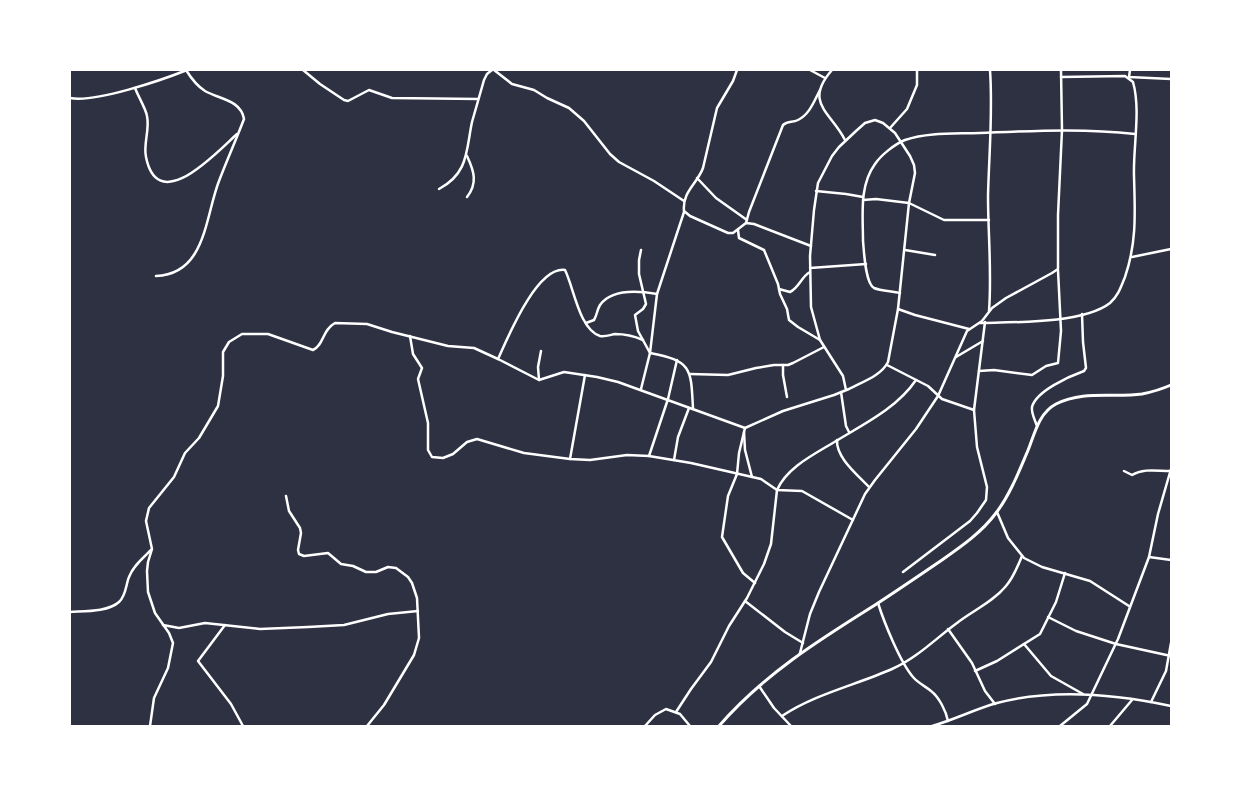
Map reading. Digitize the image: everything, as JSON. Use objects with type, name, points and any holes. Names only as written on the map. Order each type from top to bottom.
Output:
[{"type":"main road","points":[[719,726],[740,703],[800,653],[963,545],[983,528],[997,512],[1045,412],[1055,404],[1076,396],[1141,394],[1171,385]]},
{"type":"street","points":[[70,98],[85,98],[135,88],[187,70],[201,88],[234,104],[241,110],[244,120],[218,184],[198,249],[190,261],[182,268],[168,276],[156,276]]},
{"type":"street","points":[[304,70],[320,84],[344,100],[369,90],[392,98],[478,99]]},
{"type":"street","points":[[439,189],[452,181],[467,156],[470,131],[478,99],[487,74],[493,70],[512,84],[534,90],[569,108],[584,121],[610,154],[619,162],[654,181],[684,201]]},
{"type":"street","points":[[641,389],[650,353],[657,294],[684,211],[684,201],[687,192],[703,168],[717,108],[733,81],[737,70]]},
{"type":"street","points":[[810,70],[825,78]]},
{"type":"street","points":[[684,211],[690,216],[728,233],[738,230],[746,221],[783,125],[790,120],[798,120],[808,112],[825,78],[832,70]]},
{"type":"street","points":[[890,128],[907,109],[917,85],[917,70]]},
{"type":"street","points":[[989,312],[991,274],[989,220],[990,70]]},
{"type":"street","points":[[979,371],[994,370],[1030,375],[1046,366],[1057,364],[1060,342],[1058,215],[1062,130],[1061,70]]},
{"type":"street","points":[[978,323],[1060,318],[1082,314],[1098,310],[1114,299],[1121,288],[1132,257],[1135,210],[1134,91],[1129,77],[1130,70]]},
{"type":"street","points":[[1061,77],[1125,76],[1171,79]]},
{"type":"street","points":[[135,88],[148,117],[146,159],[153,174],[163,182],[178,181],[188,175],[238,134]]},
{"type":"street","points":[[820,90],[818,98],[820,105],[840,130],[845,140]]},
{"type":"street","points":[[150,726],[154,698],[168,668],[172,650],[172,639],[154,613],[148,592],[147,571],[152,549],[146,515],[153,501],[174,477],[185,452],[199,438],[218,406],[223,376],[223,352],[234,337],[253,333],[268,334],[313,350],[317,348],[329,326],[335,323],[367,324],[448,346],[474,348],[538,380],[544,380],[564,372],[618,382],[668,399],[744,429],[784,411],[846,390],[872,377],[887,365],[898,309],[909,203],[915,179],[914,165],[901,141],[890,128],[879,121],[870,121],[838,147],[825,168],[816,191],[811,246],[811,308],[820,340],[843,376],[846,390]]},
{"type":"street","points":[[900,294],[875,288],[871,285],[864,246],[863,198],[866,182],[875,163],[901,141],[929,135],[1062,130],[1135,134]]},
{"type":"street","points":[[467,156],[475,176],[474,184],[467,197]]},
{"type":"street","points":[[697,178],[716,198],[746,221],[811,246]]},
{"type":"street","points":[[816,191],[909,203],[944,220],[960,222],[989,220]]},
{"type":"street","points":[[738,230],[739,238],[764,250],[792,323],[820,340]]},
{"type":"street","points":[[641,250],[639,274],[646,304],[635,315],[634,319],[642,340],[650,353],[677,360],[686,367],[690,374],[691,408],[678,437],[674,460]]},
{"type":"street","points":[[905,250],[935,255]]},
{"type":"street","points":[[1132,257],[1171,250]]},
{"type":"street","points":[[780,289],[790,292],[794,290],[810,270],[866,264]]},
{"type":"street","points":[[800,653],[808,621],[817,598],[853,520],[870,488],[916,429],[938,396],[962,340],[969,329],[1006,298],[1058,269]]},
{"type":"street","points":[[498,359],[536,288],[551,273],[559,270],[565,270],[580,312],[586,323],[597,335],[624,334],[642,340]]},
{"type":"street","points":[[586,323],[594,320],[600,306],[610,298],[622,293],[644,292],[657,294]]},
{"type":"street","points":[[898,309],[969,329]]},
{"type":"street","points":[[1037,426],[1032,409],[1038,398],[1063,380],[1084,371],[1086,368],[1082,342],[1082,314]]},
{"type":"street","points":[[903,572],[970,521],[986,500],[987,487],[976,447],[974,410],[986,316]]},
{"type":"street","points":[[410,336],[413,354],[422,368],[418,379],[428,423],[428,450],[432,456],[443,458],[453,454],[467,442],[477,439],[524,453],[570,459],[590,460],[627,455],[649,456],[752,477],[766,481],[777,490],[802,491],[853,520]]},
{"type":"street","points":[[956,357],[983,341]]},
{"type":"street","points":[[690,374],[716,376],[736,374],[750,369],[793,364],[824,347]]},
{"type":"street","points":[[538,380],[540,351]]},
{"type":"street","points":[[649,456],[668,399],[677,360]]},
{"type":"street","points":[[783,365],[787,397]]},
{"type":"street","points":[[887,365],[928,386],[938,396],[948,402],[974,410]]},
{"type":"street","points":[[570,459],[585,375]]},
{"type":"street","points":[[676,712],[690,688],[712,662],[729,626],[755,583],[769,552],[777,490],[783,481],[817,451],[889,408],[905,394],[916,380]]},
{"type":"street","points":[[841,392],[846,426],[849,432]]},
{"type":"street","points":[[744,429],[738,453],[738,474],[728,496],[722,538],[743,573],[755,583]]},
{"type":"street","points":[[744,429],[744,447],[752,477]]},
{"type":"street","points":[[837,440],[838,447],[844,458],[870,488]]},
{"type":"street","points":[[1060,726],[1085,706],[1116,644],[1149,557],[1159,510],[1171,470],[1144,470],[1131,474],[1124,471]]},
{"type":"street","points":[[286,496],[289,511],[301,533],[299,554],[304,556],[328,553],[341,564],[353,566],[366,572],[376,572],[388,567],[396,568],[408,577],[412,583],[417,598],[419,638],[414,655],[384,705],[367,726]]},
{"type":"street","points":[[997,512],[1008,538],[1022,556],[1042,567],[1090,580],[1129,606]]},
{"type":"street","points":[[70,612],[100,609],[118,603],[123,597],[133,569],[152,549]]},
{"type":"street","points":[[782,716],[815,699],[905,663],[1006,587],[1022,556]]},
{"type":"street","points":[[1149,557],[1171,560]]},
{"type":"street","points":[[976,671],[997,661],[1040,634],[1056,602],[1065,572]]},
{"type":"street","points":[[745,601],[803,644]]},
{"type":"street","points":[[878,603],[913,677],[935,695],[948,721]]},
{"type":"street","points":[[162,625],[179,628],[205,623],[260,629],[344,625],[388,614],[418,611]]},
{"type":"street","points":[[1048,617],[1076,630],[1116,644],[1170,656]]},
{"type":"street","points":[[226,625],[198,662],[231,704],[243,726]]},
{"type":"street","points":[[948,629],[976,671],[985,691],[995,704]]},
{"type":"street","points":[[1152,702],[1166,671],[1171,643]]},
{"type":"street","points":[[1024,644],[1051,676],[1083,694]]},
{"type":"street","points":[[759,686],[771,705],[791,726]]},
{"type":"street","points":[[932,726],[995,704],[1028,698],[1092,694],[1171,706]]},
{"type":"street","points":[[1110,726],[1132,700]]},
{"type":"street","points":[[645,726],[663,710],[667,709],[676,712],[690,726]]}]
